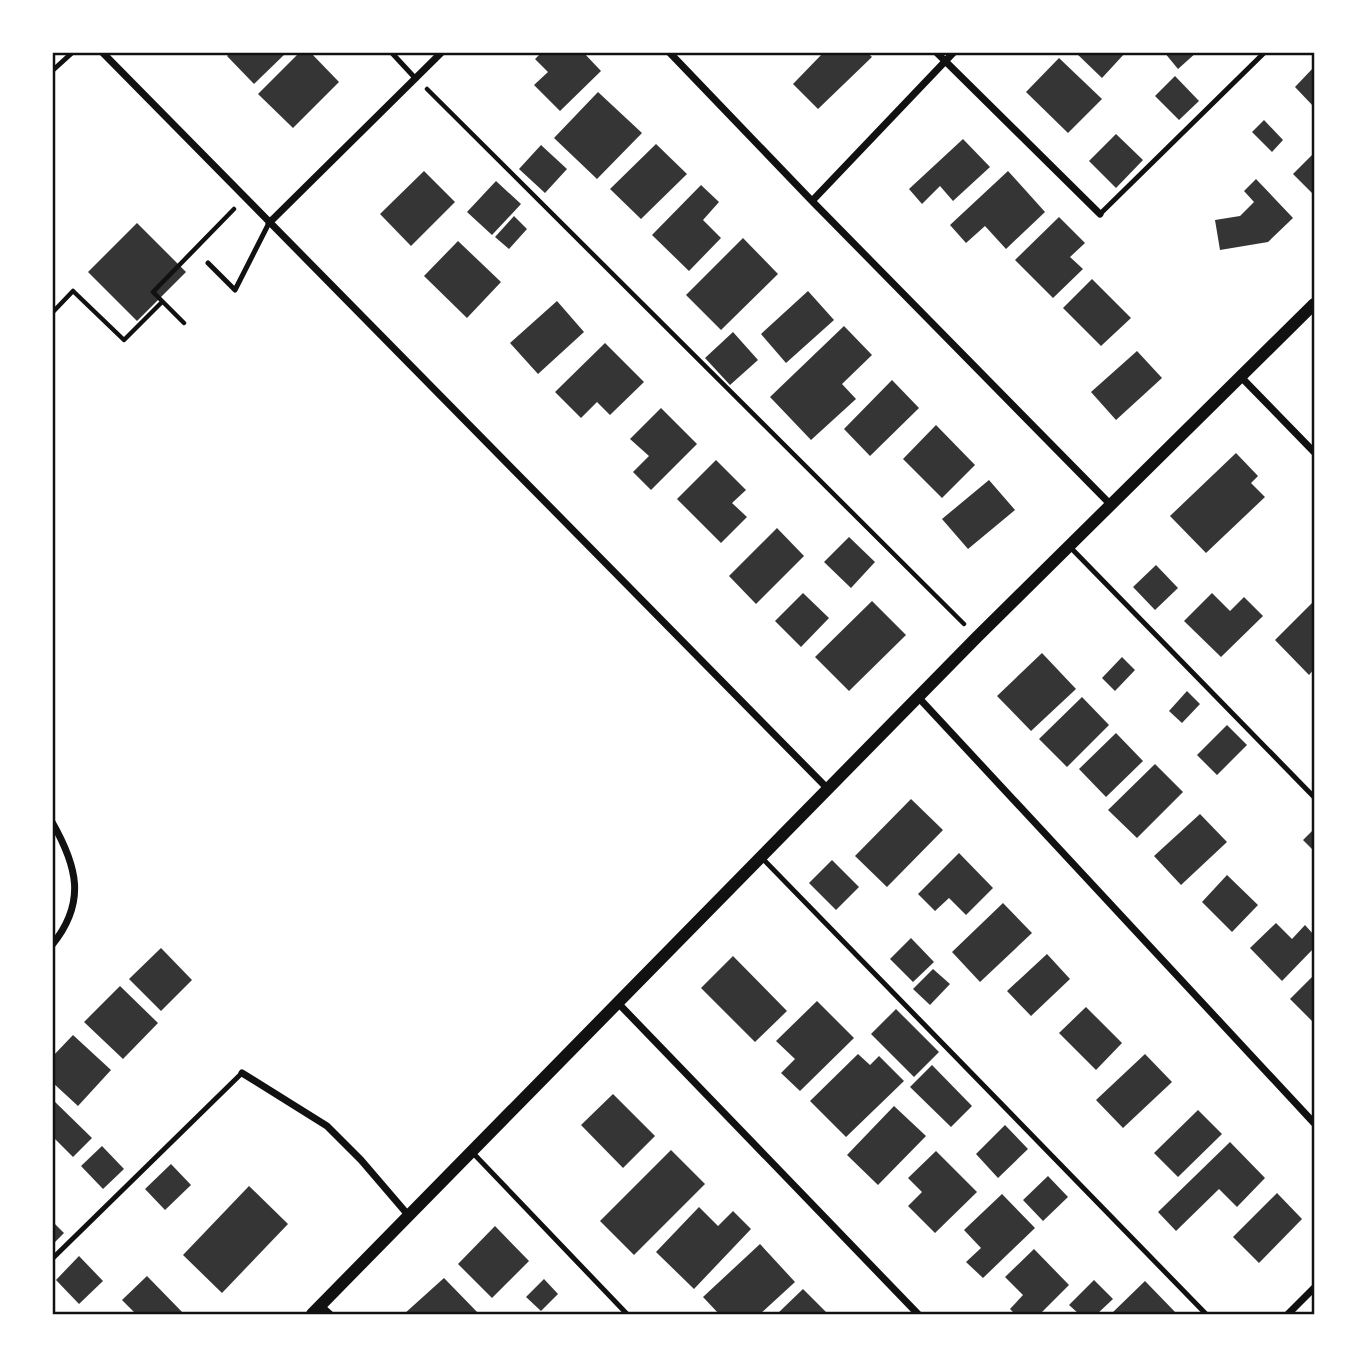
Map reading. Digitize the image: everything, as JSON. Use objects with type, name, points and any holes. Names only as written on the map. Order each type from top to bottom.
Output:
[{"type":"street","points":[[102,52],[829,790]]},
{"type":"street","points":[[269,223],[442,52]]},
{"type":"street","points":[[669,52],[1112,505]]},
{"type":"street","points":[[936,52],[1100,214]]},
{"type":"street","points":[[812,201],[954,52]]},
{"type":"street","points":[[321,1312],[409,1216],[616,1002],[829,790],[976,637],[1314,304]]},
{"type":"street","points":[[1241,377],[1314,452]]},
{"type":"street","points":[[918,697],[1314,1123]]},
{"type":"street","points":[[52,822],[71,860],[75,879],[74,905],[52,945]]},
{"type":"street","points":[[616,1002],[918,1314]]},
{"type":"street","points":[[242,1073],[327,1126],[361,1160],[409,1216]]},
{"type":"street","points":[[1288,1314],[1314,1288]]},
{"type":"lane","points":[[52,71],[73,52]]},
{"type":"lane","points":[[391,52],[416,79]]},
{"type":"lane","points":[[1100,214],[1265,52]]},
{"type":"lane","points":[[208,264],[235,290],[269,223]]},
{"type":"lane","points":[[1069,546],[1314,797]]},
{"type":"lane","points":[[761,857],[1206,1314]]},
{"type":"lane","points":[[52,1259],[242,1073]]},
{"type":"lane","points":[[471,1152],[627,1314]]},
{"type":"path","points":[[416,79],[976,637]]},
{"type":"path","points":[[52,313],[73,291],[124,340],[162,302]]},
{"type":"building","points":[[231,52],[287,52],[254,84],[227,56]]},
{"type":"building","points":[[300,52],[310,52],[339,82],[293,128],[258,94]]},
{"type":"building","points":[[542,52],[583,52],[601,71],[560,111],[534,85],[548,72],[535,59]]},
{"type":"building","points":[[824,52],[867,52],[872,57],[818,109],[793,84]]},
{"type":"building","points":[[1075,52],[1126,52],[1102,78]]},
{"type":"building","points":[[1164,52],[1197,52],[1178,69]]},
{"type":"building","points":[[1059,58],[1102,99],[1068,133],[1026,92]]},
{"type":"building","points":[[1314,67],[1314,107],[1295,87]]},
{"type":"building","points":[[1175,76],[1199,101],[1179,120],[1155,96]]},
{"type":"building","points":[[598,92],[642,133],[597,179],[554,138]]},
{"type":"building","points":[[1264,120],[1283,140],[1272,152],[1252,132]]},
{"type":"building","points":[[1116,134],[1143,160],[1116,188],[1089,161]]},
{"type":"building","points":[[963,139],[990,167],[953,201],[940,186],[922,204],[909,189]]},
{"type":"building","points":[[656,144],[687,174],[641,219],[610,189]]},
{"type":"building","points":[[541,145],[567,169],[545,193],[519,169]]},
{"type":"building","points":[[1314,153],[1314,195],[1293,174]]},
{"type":"building","points":[[424,171],[455,202],[411,246],[380,214]]},
{"type":"building","points":[[1008,171],[1045,212],[1006,249],[985,226],[966,243],[950,225]]},
{"type":"building","points":[[1256,179],[1293,218],[1268,242],[1220,250],[1215,220],[1240,216],[1254,202],[1244,191]]},
{"type":"building","points":[[496,181],[521,204],[492,235],[467,212]]},
{"type":"building","points":[[701,185],[719,202],[703,220],[721,238],[689,271],[652,235]]},
{"type":"building","points":[[514,216],[527,229],[509,249],[495,237]]},
{"type":"building","points":[[1059,217],[1085,243],[1070,257],[1083,269],[1053,298],[1015,260]]},
{"type":"building","points":[[137,223],[186,272],[137,321],[88,272]]},
{"type":"building","points":[[743,238],[778,274],[721,330],[686,295]]},
{"type":"building","points":[[458,241],[501,282],[467,318],[424,276]]},
{"type":"building","points":[[1092,279],[1131,318],[1101,346],[1063,308]]},
{"type":"building","points":[[808,291],[834,320],[786,363],[761,334]]},
{"type":"building","points":[[557,301],[584,332],[538,374],[510,343]]},
{"type":"building","points":[[844,326],[872,355],[842,384],[856,399],[811,440],[770,397]]},
{"type":"building","points":[[733,332],[758,360],[730,385],[705,358]]},
{"type":"building","points":[[605,343],[644,382],[610,415],[597,402],[581,418],[555,392]]},
{"type":"building","points":[[1137,351],[1162,378],[1116,420],[1091,392]]},
{"type":"building","points":[[892,380],[919,408],[870,456],[844,429]]},
{"type":"building","points":[[661,408],[697,444],[651,490],[633,472],[649,456],[630,439]]},
{"type":"building","points":[[936,425],[975,465],[942,498],[903,459]]},
{"type":"building","points":[[1236,453],[1258,476],[1251,483],[1265,497],[1206,553],[1170,516]]},
{"type":"building","points":[[716,460],[746,490],[732,503],[747,517],[721,543],[677,499]]},
{"type":"building","points":[[989,480],[1015,510],[968,549],[942,519]]},
{"type":"building","points":[[777,528],[804,556],[756,604],[729,576]]},
{"type":"building","points":[[849,537],[875,562],[851,588],[824,562]]},
{"type":"building","points":[[1156,565],[1178,588],[1155,610],[1133,587]]},
{"type":"building","points":[[803,593],[829,618],[801,647],[775,621]]},
{"type":"building","points":[[1212,593],[1230,611],[1244,597],[1263,616],[1221,657],[1184,621]]},
{"type":"building","points":[[872,601],[906,635],[849,691],[815,657]]},
{"type":"building","points":[[1314,601],[1314,669],[1309,675],[1275,640]]},
{"type":"building","points":[[1042,653],[1076,689],[1031,731],[997,696]]},
{"type":"building","points":[[1122,657],[1135,670],[1115,691],[1102,678]]},
{"type":"building","points":[[1187,691],[1200,704],[1182,723],[1169,711]]},
{"type":"building","points":[[1082,697],[1109,725],[1067,767],[1039,739]]},
{"type":"building","points":[[1227,725],[1247,745],[1217,775],[1197,755]]},
{"type":"building","points":[[1116,733],[1143,761],[1106,797],[1079,769]]},
{"type":"building","points":[[1155,764],[1183,792],[1137,838],[1108,810]]},
{"type":"building","points":[[911,799],[943,830],[887,887],[855,856]]},
{"type":"building","points":[[1200,814],[1227,842],[1181,885],[1154,856]]},
{"type":"building","points":[[1314,829],[1314,851],[1303,840]]},
{"type":"building","points":[[959,853],[993,888],[966,915],[949,898],[935,911],[918,894]]},
{"type":"building","points":[[832,860],[859,887],[836,910],[809,883]]},
{"type":"building","points":[[1227,875],[1258,905],[1232,932],[1202,902]]},
{"type":"building","points":[[1003,903],[1032,933],[980,982],[952,952]]},
{"type":"building","points":[[1276,923],[1292,939],[1305,925],[1314,935],[1314,948],[1282,981],[1250,948]]},
{"type":"building","points":[[911,938],[934,962],[913,982],[890,959]]},
{"type":"building","points":[[161,948],[192,980],[161,1011],[129,979]]},
{"type":"building","points":[[1047,954],[1070,979],[1031,1016],[1007,991]]},
{"type":"building","points":[[733,956],[787,1011],[755,1042],[701,988]]},
{"type":"building","points":[[933,969],[950,984],[930,1005],[913,989]]},
{"type":"building","points":[[1314,975],[1314,1023],[1290,999]]},
{"type":"building","points":[[120,986],[158,1023],[123,1059],[84,1022]]},
{"type":"building","points":[[817,1001],[854,1038],[800,1091],[781,1073],[795,1059],[776,1041]]},
{"type":"building","points":[[1086,1007],[1122,1043],[1096,1070],[1059,1033]]},
{"type":"building","points":[[896,1009],[939,1052],[914,1077],[871,1034]]},
{"type":"building","points":[[73,1035],[111,1070],[78,1106],[52,1082],[52,1057]]},
{"type":"building","points":[[858,1054],[870,1065],[879,1056],[904,1081],[846,1137],[810,1101]]},
{"type":"building","points":[[1145,1054],[1172,1082],[1123,1128],[1096,1100]]},
{"type":"building","points":[[932,1065],[972,1106],[951,1127],[910,1087]]},
{"type":"building","points":[[613,1094],[655,1136],[623,1168],[581,1125]]},
{"type":"building","points":[[52,1099],[92,1138],[73,1157],[52,1136]]},
{"type":"building","points":[[894,1106],[926,1136],[878,1185],[847,1155]]},
{"type":"building","points":[[1198,1110],[1222,1134],[1178,1177],[1154,1153]]},
{"type":"building","points":[[1005,1125],[1028,1149],[998,1178],[976,1154]]},
{"type":"building","points":[[1230,1142],[1265,1178],[1237,1207],[1219,1189],[1176,1231],[1158,1212]]},
{"type":"building","points":[[102,1146],[124,1169],[103,1189],[81,1166]]},
{"type":"building","points":[[671,1150],[705,1184],[634,1255],[600,1221]]},
{"type":"building","points":[[936,1151],[977,1192],[935,1233],[908,1206],[922,1192],[908,1178]]},
{"type":"building","points":[[171,1164],[191,1185],[165,1210],[145,1189]]},
{"type":"building","points":[[1048,1176],[1068,1197],[1043,1221],[1023,1200]]},
{"type":"building","points":[[249,1186],[288,1224],[222,1293],[183,1255]]},
{"type":"building","points":[[1277,1193],[1302,1219],[1259,1263],[1233,1237]]},
{"type":"building","points":[[1002,1194],[1035,1228],[983,1278],[966,1262],[981,1248],[964,1230]]},
{"type":"building","points":[[699,1207],[718,1226],[733,1211],[751,1229],[694,1289],[656,1252]]},
{"type":"building","points":[[52,1221],[64,1233],[52,1245]]},
{"type":"building","points":[[495,1226],[529,1261],[492,1298],[458,1264]]},
{"type":"building","points":[[760,1244],[795,1282],[760,1314],[719,1314],[703,1297]]},
{"type":"building","points":[[1034,1249],[1069,1285],[1040,1314],[1015,1314],[1010,1309],[1023,1295],[1005,1277]]},
{"type":"building","points":[[79,1256],[103,1281],[79,1304],[56,1280]]},
{"type":"building","points":[[147,1276],[184,1314],[136,1314],[122,1300]]},
{"type":"building","points":[[444,1278],[479,1314],[404,1314]]},
{"type":"building","points":[[544,1279],[558,1294],[541,1311],[526,1297]]},
{"type":"building","points":[[1094,1280],[1113,1299],[1097,1314],[1079,1314],[1069,1305]]},
{"type":"building","points":[[1145,1281],[1177,1314],[1111,1314]]},
{"type":"building","points":[[803,1289],[828,1314],[777,1314]]}]
